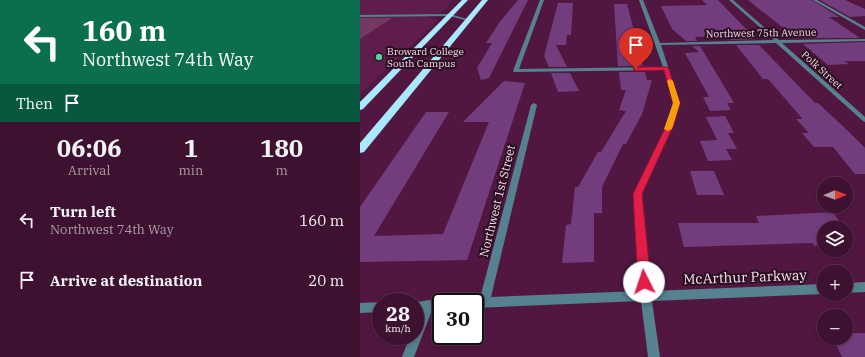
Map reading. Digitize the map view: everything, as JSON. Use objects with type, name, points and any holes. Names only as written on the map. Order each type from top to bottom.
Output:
[{"type":"highway","points":[[360,107],[465,0]]},
{"type":"highway","points":[[360,150],[485,0]]},
{"type":"street","points":[[542,0],[516,70],[666,68]]},
{"type":"street","points":[[641,0],[658,44],[677,103],[671,124],[638,194],[646,296],[654,357]]},
{"type":"street","name":"Polk Street","points":[[731,0],[865,120]]},
{"type":"street","points":[[815,0],[865,29]]},
{"type":"street","points":[[360,16],[450,15],[468,20]]},
{"type":"street","name":"Northwest 75th Avenue","points":[[658,44],[865,40]]},
{"type":"street","name":"Northwest 1st Street","points":[[482,293],[534,105]]},
{"type":"street","points":[[853,288],[865,287]]},
{"type":"street","name":"McArthur Parkway","points":[[484,303],[817,289]]},
{"type":"street","points":[[424,305],[432,305]]},
{"type":"street","points":[[408,357],[428,305]]},
{"type":"street","points":[[360,308],[372,307]]},
{"type":"shaded area","name":"Broward College South Campus","points":[[360,0],[453,0],[441,13],[435,13],[429,17],[438,20],[360,94]]},
{"type":"shaded area","points":[[360,18],[392,18],[360,39]]},
{"type":"building","points":[[518,0],[528,0],[489,78],[481,80],[477,68],[492,43],[486,43],[499,23]]},
{"type":"building","points":[[702,0],[718,0],[754,37],[752,37],[754,39],[731,40],[728,36],[695,37],[697,41],[686,41],[672,29],[661,6],[707,5]]},
{"type":"building","points":[[748,0],[812,0],[839,17],[829,17],[860,38],[796,38]]},
{"type":"building","points":[[820,0],[845,0],[865,9],[865,16],[850,17]]},
{"type":"building","points":[[558,3],[573,3],[571,35],[567,35],[566,45],[556,45],[567,67],[549,67],[544,56]]},
{"type":"building","points":[[614,4],[627,4],[643,66],[618,66]]},
{"type":"building","points":[[865,42],[865,61],[844,61],[849,64],[828,65],[803,44]]},
{"type":"building","points":[[736,45],[759,45],[815,103],[818,103],[865,148],[865,174],[855,174],[833,147],[814,147],[802,133],[809,133],[796,119],[802,119],[801,117],[768,79],[763,79]]},
{"type":"building","points":[[692,46],[700,46],[734,103],[727,103],[731,110],[710,111],[703,97],[709,97],[685,53],[699,52]]},
{"type":"building","points":[[619,72],[645,72],[647,80],[652,80],[642,114],[626,144],[623,144],[602,187],[602,213],[594,213],[594,262],[562,263],[566,225],[571,224],[575,187],[578,187],[598,152],[601,152],[626,111],[619,110],[626,90],[621,90]]},
{"type":"building","points":[[551,73],[570,73],[579,91],[558,92]]},
{"type":"building","points":[[504,81],[525,83],[467,260],[360,262],[360,207],[426,112],[449,112],[374,236],[443,234],[489,122],[463,122]]},
{"type":"building","points":[[725,116],[734,133],[728,133],[737,149],[726,149],[732,160],[708,161],[700,141],[717,140],[706,117]]},
{"type":"building","points":[[690,171],[714,171],[724,195],[697,195]]},
{"type":"building","points":[[834,213],[839,221],[817,221],[817,246],[814,246],[813,243],[684,247],[678,223],[759,223],[756,216]]},
{"type":"building","points":[[853,333],[865,333],[865,357],[842,357],[836,345],[853,345]]},
{"type":"slow traffic","points":[[668,129],[677,103],[670,81]]},
{"type":"place","name":"Broward College South Campus","points":[[379,57]]},
{"type":"route","points":[[636,69],[666,68],[677,103],[671,124],[638,194],[644,282]]}]
